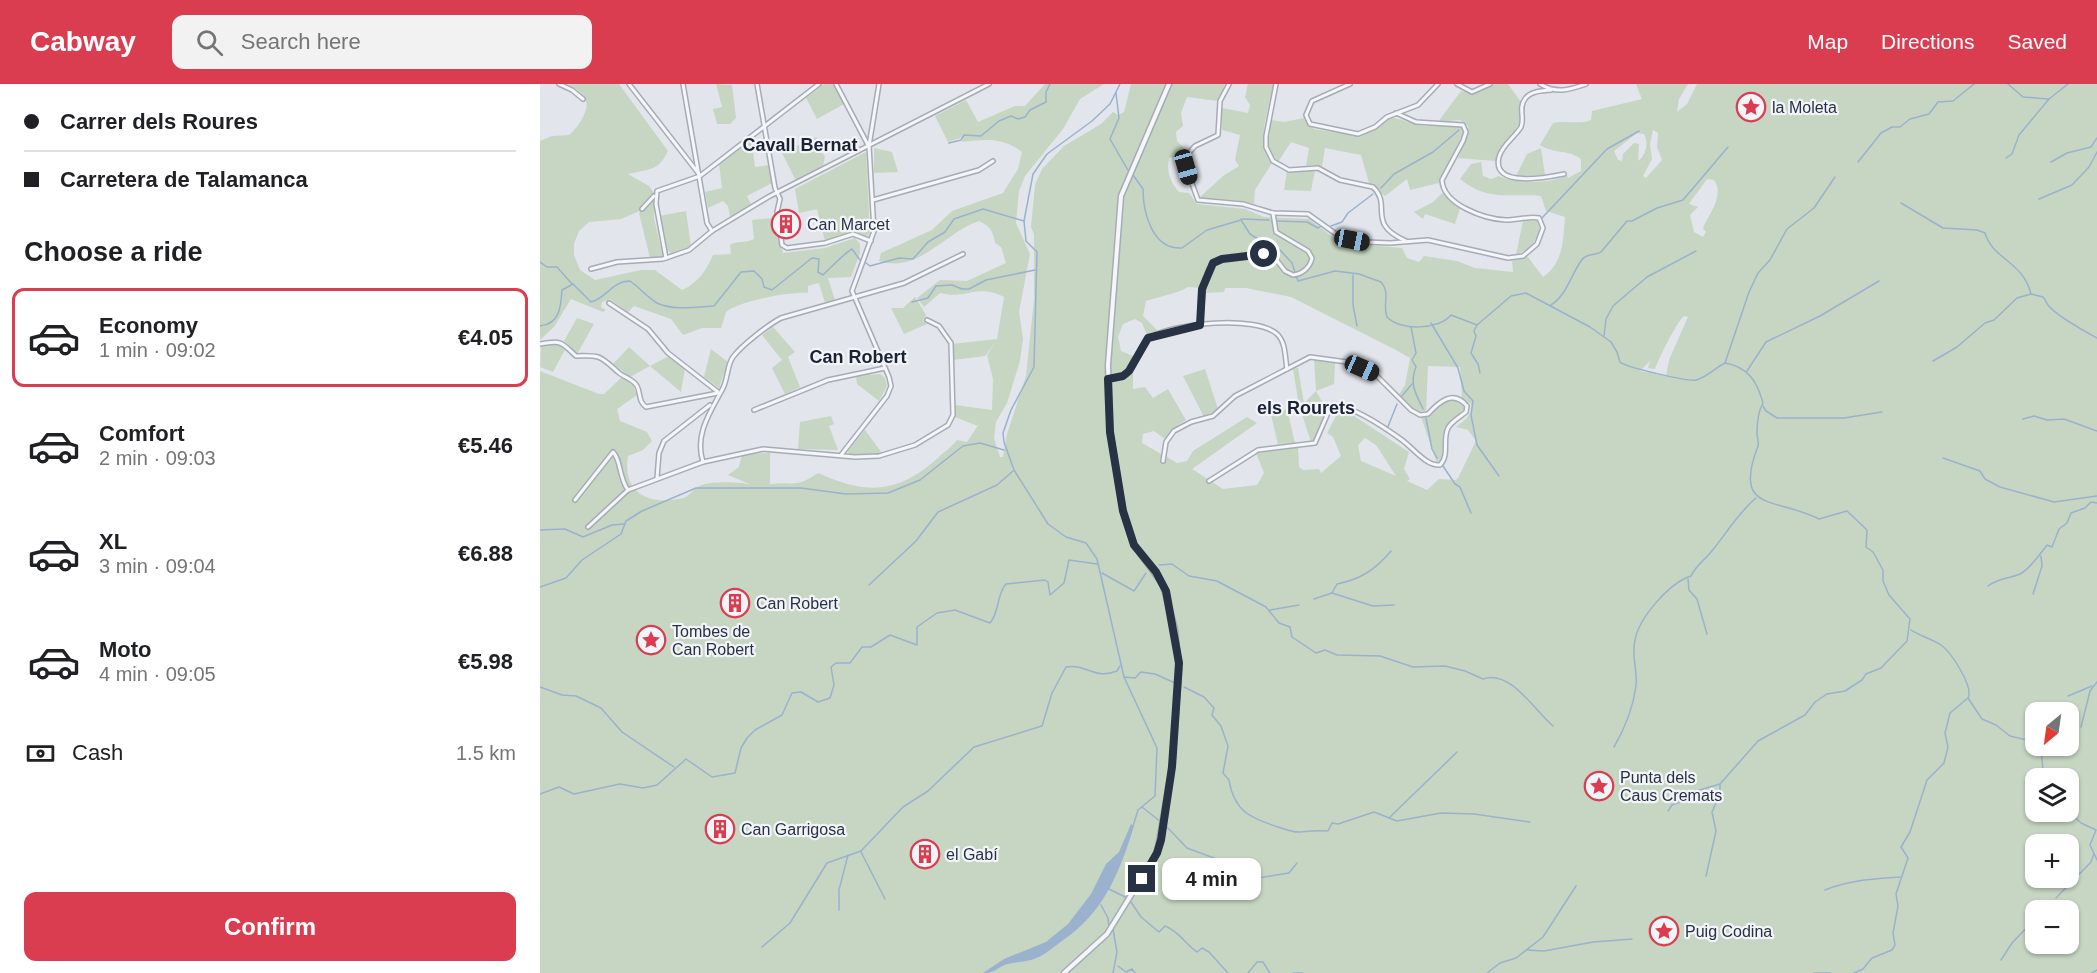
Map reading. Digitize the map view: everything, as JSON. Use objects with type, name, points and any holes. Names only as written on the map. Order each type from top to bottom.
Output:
[{"type":"street","points":[[559,84],[572,90],[583,99]]},
{"type":"street","points":[[629,84],[700,176]]},
{"type":"street","points":[[683,84],[707,223],[712,231]]},
{"type":"street","points":[[757,84],[780,199],[777,212],[784,247],[825,243],[853,234],[871,241]]},
{"type":"street","points":[[642,209],[663,187],[700,176],[819,84]]},
{"type":"street","points":[[836,84],[869,146]]},
{"type":"street","points":[[841,455],[889,393],[890,380],[852,291],[874,228],[869,146],[879,84]]},
{"type":"street","points":[[591,269],[617,262],[666,258],[694,247],[712,231],[777,192],[989,84]]},
{"type":"street","points":[[1064,973],[1107,934],[1157,853],[1172,767],[1179,670],[1175,628],[1163,585],[1156,572],[1134,545],[1123,511],[1110,432],[1108,379],[1109,321],[1119,207],[1127,178],[1169,84]]},
{"type":"street","points":[[1228,84],[1220,101],[1218,135],[1195,146],[1186,156],[1186,167],[1194,195],[1203,202],[1243,204],[1273,213],[1308,214],[1336,234],[1352,240],[1382,244],[1428,240],[1498,257],[1514,258],[1526,254],[1537,244],[1542,224],[1536,218],[1508,220],[1493,217],[1453,200],[1443,187],[1442,180],[1463,141],[1466,127],[1460,123],[1433,125],[1416,122],[1396,113]]},
{"type":"street","points":[[1276,84],[1266,136],[1266,147],[1273,161],[1289,170],[1318,168],[1340,180],[1374,187],[1380,196],[1384,225],[1394,235],[1408,242]]},
{"type":"street","points":[[1350,84],[1312,100],[1305,115],[1310,124],[1358,134],[1422,102],[1438,84]]},
{"type":"street","points":[[1457,84],[1472,92],[1490,84]]},
{"type":"street","points":[[1540,84],[1551,90]]},
{"type":"street","points":[[1564,174],[1543,178],[1512,178],[1502,172],[1498,163],[1500,153],[1521,126],[1521,106],[1525,99],[1533,93],[1551,90],[1564,91],[1586,84]]},
{"type":"street","points":[[873,200],[979,170],[993,161]]},
{"type":"street","points":[[655,195],[666,258]]},
{"type":"street","points":[[1200,325],[1202,289],[1213,263],[1222,259],[1264,254],[1275,258],[1290,274],[1298,274],[1309,266],[1311,255],[1276,232],[1273,213]]},
{"type":"street","points":[[703,462],[701,436],[712,404],[719,393],[734,355],[777,320],[904,283],[963,254]]},
{"type":"street","points":[[609,303],[648,329],[668,353],[719,393]]},
{"type":"street","points":[[588,527],[628,490],[703,462],[763,449],[865,458],[915,445],[950,423],[953,413],[951,342],[939,326],[927,320]]},
{"type":"street","points":[[1108,379],[1123,376],[1129,371],[1148,338],[1200,325],[1244,323],[1271,330],[1283,342],[1287,369]]},
{"type":"street","points":[[540,344],[559,342],[567,345],[576,356],[596,355],[606,359],[617,371],[634,382],[642,404],[646,407],[719,393]]},
{"type":"street","points":[[1163,461],[1166,442],[1174,431],[1191,422],[1213,416],[1235,396],[1310,357],[1347,362],[1381,377],[1399,400],[1416,414],[1428,414],[1440,401],[1448,398],[1462,400],[1467,409],[1449,426],[1444,459],[1440,465],[1429,462],[1401,439],[1362,414],[1340,407],[1328,413],[1315,443],[1258,450],[1209,481]]},
{"type":"street","points":[[754,410],[828,380],[885,368]]},
{"type":"street","points":[[657,478],[659,453],[664,441],[712,404]]},
{"type":"street","points":[[575,500],[613,452],[616,455],[622,481],[628,490]]},
{"type":"green space","points":[[568,84],[619,84],[668,151],[656,166],[628,174],[649,186],[654,193],[654,218],[663,257],[650,258],[639,213],[642,210],[621,219],[589,222],[579,231],[574,244],[574,255],[580,270],[595,280],[641,270],[655,270],[682,290],[701,276],[713,255],[731,254],[730,245],[754,239],[752,220],[773,218],[783,253],[825,248],[855,238],[860,244],[860,253],[851,277],[828,278],[835,300],[825,303],[819,283],[808,286],[808,293],[778,295],[742,304],[726,312],[721,328],[702,328],[683,335],[671,319],[634,306],[628,312],[610,299],[602,302],[601,307],[606,310],[603,312],[571,299],[554,327],[540,340],[540,141],[552,136],[569,135],[584,114],[587,105],[585,98]]},
{"type":"green space","points":[[716,84],[732,85],[736,118],[730,124],[717,124],[713,109],[722,107]]},
{"type":"green space","points":[[824,84],[834,84],[844,104],[817,119],[806,98]]},
{"type":"green space","points":[[1045,84],[1104,84],[1080,99],[1063,129],[1025,176],[1019,191],[1016,223],[1030,254],[1019,312],[1023,339],[1020,361],[1007,403],[996,422],[994,438],[1000,457],[1003,457],[1007,434],[1026,376],[1034,299],[1034,234],[1031,227],[1035,185],[1042,169],[1064,146],[1101,124],[1113,112],[1118,115],[1124,112],[1131,84],[1225,84],[1218,101],[1187,97],[1181,113],[1183,126],[1176,132],[1177,141],[1184,148],[1180,156],[1169,158],[1169,172],[1173,184],[1179,192],[1189,193],[1197,204],[1245,209],[1264,217],[1309,219],[1337,240],[1346,243],[1402,248],[1407,258],[1419,262],[1424,256],[1457,261],[1475,268],[1513,272],[1512,261],[1527,256],[1543,277],[1555,265],[1559,257],[1565,217],[1546,211],[1541,196],[1489,194],[1460,179],[1471,164],[1481,162],[1483,176],[1491,179],[1499,176],[1524,182],[1552,180],[1567,175],[1568,178],[1581,171],[1581,159],[1540,145],[1553,123],[1591,120],[1592,111],[1642,99],[1636,84],[1688,84],[1679,99],[1677,112],[1687,104],[1697,84],[2097,84],[2097,973],[540,973],[540,371],[599,394],[604,394],[622,377],[633,386],[637,395],[617,409],[620,421],[647,432],[652,441],[643,450],[628,456],[629,480],[641,494],[660,500],[683,498],[699,486],[707,484],[728,482],[752,485],[728,475],[739,467],[742,454],[770,453],[770,484],[799,483],[818,473],[853,485],[883,487],[911,478],[957,440],[967,442],[978,426],[955,417],[955,405],[992,410],[993,379],[987,355],[997,340],[985,356],[953,360],[952,344],[997,339],[1004,297],[986,291],[957,295],[940,293],[924,307],[917,298],[940,280],[967,281],[1006,263],[1001,247],[995,243],[988,227],[979,221],[907,262],[879,261],[881,253],[932,230],[952,211],[1003,193],[1018,169],[1022,152],[1001,141],[962,142],[963,137],[948,142],[935,116],[966,100],[978,122],[1015,106],[1025,106]],"holes":[[[1653,130],[1658,133],[1657,147],[1662,160],[1646,178],[1643,176],[1652,159],[1650,144]],[[1637,133],[1644,134],[1646,137],[1645,152],[1638,161],[1639,144],[1634,143],[1623,154],[1622,161],[1618,160],[1614,151]],[[1707,179],[1714,180],[1717,186],[1717,198],[1703,228],[1706,232],[1703,237],[1694,232],[1690,215],[1698,207],[1689,204]],[[1188,287],[1204,288],[1203,293],[1224,292],[1225,288],[1246,288],[1291,297],[1396,350],[1410,358],[1405,385],[1398,396],[1418,412],[1426,411],[1428,366],[1460,367],[1462,398],[1471,404],[1471,408],[1467,417],[1456,427],[1468,430],[1476,441],[1458,478],[1456,480],[1439,479],[1427,490],[1407,481],[1410,479],[1404,469],[1409,452],[1348,412],[1337,414],[1327,433],[1333,437],[1341,456],[1321,473],[1319,469],[1303,470],[1299,467],[1298,447],[1256,453],[1264,473],[1257,485],[1223,489],[1192,469],[1257,423],[1247,417],[1193,451],[1187,461],[1177,463],[1142,443],[1143,434],[1154,431],[1165,439],[1175,427],[1186,420],[1168,389],[1153,398],[1145,387],[1133,389],[1133,356],[1121,351],[1118,337],[1123,324],[1135,319],[1142,323],[1147,335],[1158,331],[1143,316],[1146,301]],[[1684,316],[1688,317],[1669,360],[1666,376],[1640,371],[1650,361],[1648,368],[1655,369],[1672,333]],[[1365,438],[1376,445],[1396,476],[1361,461],[1358,445]]]},
{"type":"green space","points":[[1248,84],[1274,84],[1264,135],[1264,145],[1272,163],[1255,190],[1254,204],[1236,200],[1199,198],[1223,176],[1239,166],[1235,160],[1240,135],[1222,130],[1222,108],[1248,113],[1250,105],[1245,97]]},
{"type":"green space","points":[[1494,84],[1508,84],[1521,102],[1520,123],[1498,153],[1496,161],[1458,158],[1468,134],[1468,126],[1460,120],[1438,122],[1461,91],[1473,94]]},
{"type":"green space","points":[[1391,117],[1423,126],[1462,126],[1464,131],[1439,183],[1410,190],[1407,179],[1385,196],[1369,183],[1361,155],[1325,148],[1322,167],[1306,166],[1309,148],[1291,142],[1278,162],[1268,147],[1271,120],[1284,122],[1304,118],[1314,129],[1359,136]]},
{"type":"green space","points":[[816,137],[819,141],[816,147],[825,156],[823,167],[796,181],[782,153]]},
{"type":"green space","points":[[750,140],[755,143],[753,151],[755,167],[769,165],[772,183],[747,196],[751,204],[730,217],[728,206],[723,201],[708,208],[705,192],[722,188],[719,164]]},
{"type":"green space","points":[[874,148],[892,152],[898,172],[874,173]]},
{"type":"green space","points":[[1541,148],[1545,175],[1516,176],[1527,154]]},
{"type":"green space","points":[[866,152],[870,233],[867,236],[852,231],[825,241],[817,209],[799,213],[795,189]]},
{"type":"green space","points":[[1315,170],[1311,191],[1284,190],[1287,171]]},
{"type":"green space","points":[[1442,193],[1460,208],[1455,224],[1425,214],[1423,219],[1414,212],[1433,202]]},
{"type":"green space","points":[[686,211],[691,246],[671,253],[667,250],[659,216]]},
{"type":"green space","points":[[1523,221],[1537,221],[1540,231],[1531,247],[1516,255]]},
{"type":"green space","points":[[915,297],[926,315],[923,320],[927,324],[904,334],[891,308],[903,308]]},
{"type":"green space","points":[[577,318],[594,324],[577,354],[564,341]]},
{"type":"green space","points":[[773,327],[795,352],[788,357],[800,387],[785,394],[772,368],[782,360],[762,335]]},
{"type":"green space","points":[[553,344],[566,348],[553,372],[540,367],[541,346]]},
{"type":"green space","points":[[629,347],[650,366],[630,377],[613,364]]},
{"type":"green space","points":[[711,349],[728,362],[719,388],[704,377]]},
{"type":"green space","points":[[669,356],[685,368],[681,392],[650,366]]},
{"type":"green space","points":[[1314,360],[1335,363],[1334,384],[1316,391]]},
{"type":"green space","points":[[1298,368],[1304,403],[1316,391],[1327,411],[1317,437],[1311,442],[1299,405],[1293,369]]},
{"type":"green space","points":[[1205,369],[1218,409],[1204,417],[1183,376]]},
{"type":"green space","points":[[880,374],[885,378],[887,386],[879,401],[857,384],[856,376]]},
{"type":"green space","points":[[1448,400],[1457,401],[1465,408],[1446,426],[1442,457],[1437,463],[1421,417],[1429,416]]},
{"type":"green space","points":[[1287,409],[1295,443],[1278,444],[1271,415]]},
{"type":"green space","points":[[831,416],[834,424],[829,426],[838,450],[798,449],[800,422]]},
{"type":"green space","points":[[865,430],[882,453],[849,455],[848,451]]},
{"type":"water","points":[[1131,824],[1134,826],[1116,875],[1100,904],[1089,918],[1077,930],[1040,957],[1008,964],[983,973],[1004,959],[1046,942],[1068,924],[1091,894],[1106,864],[1119,852]]},
{"type":"waterway","points":[[949,143],[961,140],[964,135],[981,136],[999,121],[1011,116],[1018,119],[1025,117],[1030,110],[1046,102],[1046,92],[1050,84]]},
{"type":"waterway","points":[[1120,84],[1110,104],[1092,121],[1047,154],[1033,174],[1024,221],[1026,241],[1037,252],[1034,367],[1011,410],[1003,433],[1014,470],[1048,524],[1066,537],[1086,543],[1097,559],[1124,677],[1157,748],[1155,796],[1138,810],[1133,826]]},
{"type":"waterway","points":[[1858,162],[1881,133],[1892,127],[1900,127],[1910,119],[1929,114],[1938,102],[1953,101],[1974,84]]},
{"type":"waterway","points":[[2008,84],[2023,97],[2049,99],[2068,84]]},
{"type":"waterway","points":[[1116,93],[1119,118],[1110,139],[1129,172]]},
{"type":"waterway","points":[[2006,158],[2012,154],[2019,135],[2049,99]]},
{"type":"waterway","points":[[1381,188],[1394,174],[1433,152],[1459,130]]},
{"type":"waterway","points":[[1541,219],[1607,149],[1639,131]]},
{"type":"waterway","points":[[2051,162],[2067,153],[2091,147],[2097,138]]},
{"type":"waterway","points":[[1551,305],[1564,291],[1583,258],[1601,252],[1627,221],[1683,200],[1728,147]]},
{"type":"waterway","points":[[2039,199],[2072,185],[2089,167],[2097,152]]},
{"type":"waterway","points":[[1133,175],[1143,189],[1147,218],[1151,228],[1163,243],[1182,248],[1207,230],[1241,220],[1250,234],[1274,249],[1280,250],[1292,263],[1298,281],[1335,271],[1359,274],[1381,282],[1386,294],[1387,317],[1401,325],[1429,326],[1438,324],[1451,315],[1477,325],[1511,296],[1526,293],[1590,327],[1611,342],[1620,362],[1624,364],[1670,377],[1696,380],[1725,363],[1740,368],[1750,376],[1758,388],[1763,403],[1758,421],[1758,446],[1751,467],[1751,483],[1755,493],[1774,504],[1819,519],[1847,511],[1867,530],[1866,547],[1873,552],[1883,570],[1883,581],[1889,595],[1910,619],[1907,641],[1881,668],[1866,674],[1862,680],[1845,691],[1827,694],[1815,702],[1805,715],[1758,741],[1720,784],[1696,791],[1688,799],[1672,805],[1668,811]]},
{"type":"waterway","points":[[1725,363],[1749,292],[1758,273],[1770,260],[1787,229],[1814,208],[1835,177]]},
{"type":"waterway","points":[[1331,226],[1342,222],[1348,213],[1373,194]]},
{"type":"waterway","points":[[1901,203],[1943,228],[1977,230],[1985,233],[1994,249],[2022,274],[2031,294],[2043,297],[2057,314],[2097,338]]},
{"type":"waterway","points":[[866,263],[870,266],[899,258],[913,259],[928,242],[945,232],[954,219],[983,209],[1024,221]]},
{"type":"waterway","points":[[1241,219],[1269,220]]},
{"type":"waterway","points":[[1276,221],[1307,222],[1318,228],[1321,226]]},
{"type":"waterway","points":[[540,326],[552,322],[560,308],[562,290],[573,284],[591,302],[619,284],[630,281],[657,303],[685,308],[714,306],[741,272],[754,271],[762,279],[764,287],[772,290],[812,258],[819,259],[818,272],[823,275],[852,249],[860,260]]},
{"type":"waterway","points":[[1604,336],[1606,319],[1613,306],[1647,277],[1696,251]]},
{"type":"waterway","points":[[540,262],[547,267],[557,267],[572,284]]},
{"type":"waterway","points":[[912,302],[928,298],[936,286],[952,285],[969,289],[986,280],[1035,270]]},
{"type":"waterway","points":[[1353,275],[1353,305],[1357,326]]},
{"type":"waterway","points":[[1747,371],[1766,342],[1820,316],[1879,281]]},
{"type":"waterway","points":[[1933,361],[1957,347],[1985,323],[1994,320],[2017,298],[2031,294]]},
{"type":"waterway","points":[[1431,323],[1458,368],[1464,391],[1473,401],[1471,415],[1477,445],[1499,476]]},
{"type":"waterway","points":[[1477,325],[1471,353],[1478,364],[1480,373]]},
{"type":"waterway","points":[[1411,327],[1416,353],[1412,360],[1416,367],[1413,384],[1423,409]]},
{"type":"waterway","points":[[1401,397],[1412,384]]},
{"type":"waterway","points":[[1387,429],[1397,404]]},
{"type":"waterway","points":[[1763,406],[1766,411],[1777,418],[1844,418],[1882,412]]},
{"type":"waterway","points":[[2023,419],[2034,416],[2047,420],[2064,419],[2097,431]]},
{"type":"waterway","points":[[1426,418],[1432,449],[1437,458]]},
{"type":"waterway","points":[[540,587],[566,578],[582,560],[621,534],[626,521],[642,511],[696,488],[801,488],[846,494],[888,493],[920,480],[963,446],[980,443],[1004,450]]},
{"type":"waterway","points":[[1943,458],[1980,471],[1985,479],[2000,487],[2054,502],[2097,496]]},
{"type":"waterway","points":[[1443,466],[1455,484],[1460,487],[1471,513]]},
{"type":"waterway","points":[[869,585],[916,541],[938,512],[997,485],[1013,471]]},
{"type":"waterway","points":[[1614,747],[1633,703],[1636,686],[1634,646],[1642,622],[1656,602],[1682,580],[1691,576],[1756,498]]},
{"type":"waterway","points":[[1988,586],[2024,572],[2047,545],[2052,547],[2059,529],[2067,523],[2071,513],[2085,508],[2091,502],[2097,503]]},
{"type":"waterway","points":[[540,530],[565,529],[583,537],[612,525],[624,524]]},
{"type":"waterway","points":[[1314,599],[1332,593],[1337,584],[1367,573],[1391,551]]},
{"type":"waterway","points":[[2033,594],[2042,566],[2041,556]]},
{"type":"waterway","points":[[540,794],[559,787],[574,794],[620,784],[643,788],[657,785],[686,759],[712,777],[735,773],[741,748],[747,738],[755,730],[782,715],[792,693],[801,692],[818,702],[830,698],[834,685],[831,667],[836,663],[850,663],[862,647],[871,647],[890,635],[917,645],[917,627],[937,613],[955,610],[990,623],[1006,584],[1045,580],[1048,582],[1050,595],[1064,583],[1069,560],[1097,564]]},
{"type":"waterway","points":[[1159,565],[1172,564],[1189,576],[1217,581],[1266,607],[1279,623],[1290,627],[1292,637],[1316,653],[1325,650],[1337,655],[1380,656],[1413,667],[1445,666],[1483,679],[1493,677],[1503,680],[1521,693],[1553,726]]},
{"type":"waterway","points":[[1102,573],[1134,591],[1146,573]]},
{"type":"waterway","points":[[1688,579],[1689,590],[1697,599],[1707,634]]},
{"type":"waterway","points":[[1332,593],[1373,606],[1394,605]]},
{"type":"waterway","points":[[1270,610],[1299,605]]},
{"type":"waterway","points":[[1911,630],[1941,645],[1965,678],[1968,698],[1982,719],[1996,725],[2010,736],[2027,740],[2041,752],[2043,768]]},
{"type":"waterway","points":[[762,947],[790,923],[827,863],[861,851],[903,807],[928,791],[974,747],[1042,726],[1052,693],[1066,667],[1079,667],[1102,674],[1117,671],[1120,666]]},
{"type":"waterway","points":[[1124,677],[1135,678],[1141,672],[1155,674],[1175,683]]},
{"type":"waterway","points":[[2081,727],[2090,691],[2097,682]]},
{"type":"waterway","points":[[2068,696],[2092,686]]},
{"type":"waterway","points":[[540,687],[562,695],[576,696],[601,708],[622,732],[674,767]]},
{"type":"waterway","points":[[1184,687],[1204,697],[1214,708],[1212,715],[1221,726],[1228,746],[1223,773],[1229,780],[1231,791],[1239,806],[1245,812],[1268,824],[1295,832],[1328,831],[1332,823],[1338,824],[1374,812],[1397,821],[1441,813],[1474,814],[1530,822]]},
{"type":"waterway","points":[[1854,973],[1863,969],[1872,958],[1892,950],[1895,945],[1893,933],[1898,906],[1896,894],[1908,858],[1901,847],[1910,832],[1927,780],[1944,763],[1948,747],[1945,733],[1950,713],[1968,698]]},
{"type":"waterway","points":[[1389,818],[1457,752]]},
{"type":"waterway","points":[[1706,876],[1716,831],[1712,812],[1720,794],[1720,785]]},
{"type":"waterway","points":[[1142,807],[1161,822]]},
{"type":"waterway","points":[[2079,821],[2096,830],[2090,845],[2097,860]]},
{"type":"waterway","points":[[1165,825],[1187,848],[1230,864],[1252,879],[1289,873],[1297,863]]},
{"type":"waterway","points":[[861,852],[885,899]]},
{"type":"waterway","points":[[2056,898],[2091,862],[2094,854]]},
{"type":"waterway","points":[[839,910],[839,890],[848,855]]},
{"type":"waterway","points":[[1825,890],[1852,882],[1900,877]]},
{"type":"waterway","points":[[1487,973],[1500,963],[1516,958],[1543,937],[1576,886]]},
{"type":"waterway","points":[[1109,889],[1127,898]]},
{"type":"waterway","points":[[1131,902],[1141,917],[1159,932],[1165,926],[1170,928],[1197,952],[1202,948],[1209,952],[1228,973]]},
{"type":"waterway","points":[[1101,905],[1108,918],[1109,928]]},
{"type":"waterway","points":[[1113,929],[1117,952],[1113,973]]},
{"type":"waterway","points":[[2001,960],[2012,943],[2025,929]]},
{"type":"waterway","points":[[1527,950],[1544,951],[1593,942],[1632,939]]},
{"type":"waterway","points":[[1248,973],[1257,962],[1263,962],[1270,973]]},
{"type":"waterway","points":[[1118,966],[1126,972],[1132,969],[1135,973]]},
{"type":"waterway","points":[[2092,973],[2097,970]]},
{"type":"waterway","points":[[1293,973],[1302,973]]},
{"type":"waterway","points":[[1814,973],[1830,973]]},
{"type":"place","name":"la Moleta","points":[[1751,107]]},
{"type":"place","name":"Can Marcet","points":[[786,224]]},
{"type":"place","name":"Can Robert","points":[[735,603]]},
{"type":"place","name":"Tombes de Can Robert","points":[[651,640]]},
{"type":"place","name":"Punta dels Caus Cremats","points":[[1599,786]]},
{"type":"place","name":"Can Garrigosa","points":[[720,829]]},
{"type":"place","name":"el Gabí","points":[[925,854]]},
{"type":"place","name":"Puig Codina","points":[[1664,931]]},
{"type":"district","name":"Cavall Bernat","points":[[800,145]]},
{"type":"district","name":"Can Robert","points":[[858,357]]},
{"type":"district","name":"els Rourets","points":[[1306,408]]},
{"type":"route","points":[[1142,879],[1160,846],[1172,767],[1179,663],[1175,628],[1166,591],[1156,572],[1134,545],[1123,511],[1110,432],[1108,379],[1123,376],[1129,371],[1148,338],[1175,329],[1200,325],[1202,289],[1213,263],[1222,259],[1264,254]]}]
